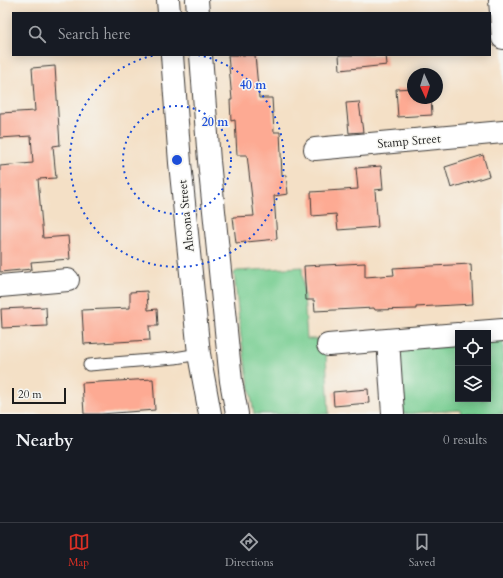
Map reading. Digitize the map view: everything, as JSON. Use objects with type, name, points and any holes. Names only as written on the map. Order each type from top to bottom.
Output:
[{"type":"main road","points":[[168,0],[169,12]]},
{"type":"main road","points":[[197,0],[198,12]]},
{"type":"main road","points":[[500,0],[503,38]]},
{"type":"main road","name":"Altoona Street","points":[[172,56],[198,354],[210,414]]},
{"type":"main road","points":[[201,56],[210,168],[231,381],[237,414]]},
{"type":"main road","name":"Stamp Street","points":[[315,149],[503,132]]},
{"type":"main road","points":[[0,286],[68,280]]},
{"type":"main road","points":[[491,331],[503,330]]},
{"type":"main road","points":[[328,345],[455,334]]},
{"type":"main road","points":[[388,340],[393,414]]},
{"type":"lane","points":[[89,365],[175,358],[198,354]]},
{"type":"green space","points":[[302,267],[307,339],[323,339],[326,354],[329,414],[254,414],[241,337],[234,273],[237,271]]},
{"type":"green space","points":[[503,336],[503,414],[461,414],[460,410],[401,414],[397,360],[402,352],[409,346],[455,340],[455,402],[491,402],[491,338]]},
{"type":"building","points":[[228,56],[255,56],[259,98],[272,98],[274,132],[280,132],[282,175],[286,175],[288,194],[274,196],[277,239],[236,243],[233,217],[254,216],[247,155],[237,155],[235,120],[231,121],[230,100],[232,100]]},
{"type":"building","points":[[339,56],[386,56],[387,65],[340,70]]},
{"type":"building","points":[[55,66],[60,145],[53,146],[56,178],[38,179],[43,238],[68,236],[70,259],[31,262],[32,269],[0,272],[0,166],[33,163],[31,136],[0,138],[0,113],[35,111],[32,68]]},
{"type":"building","points":[[407,88],[407,104],[431,104],[432,115],[398,117],[396,89]]},
{"type":"building","points":[[359,102],[363,132],[349,133],[346,103]]},
{"type":"building","points":[[483,155],[489,176],[451,188],[445,167]]},
{"type":"building","points":[[381,166],[383,189],[375,190],[378,227],[338,230],[336,214],[312,216],[311,192],[358,189],[356,168]]},
{"type":"building","points":[[365,263],[365,277],[394,275],[393,268],[471,264],[473,304],[416,307],[416,309],[375,310],[374,308],[315,311],[314,300],[306,300],[304,266]]},
{"type":"building","points":[[147,291],[148,310],[157,309],[158,326],[149,326],[150,340],[84,344],[82,310],[130,308],[130,292]]},
{"type":"building","points":[[46,307],[47,326],[2,328],[1,309]]},
{"type":"building","points":[[153,379],[155,410],[84,414],[82,383]]},
{"type":"building","points":[[368,389],[369,403],[334,406],[333,392]]}]
